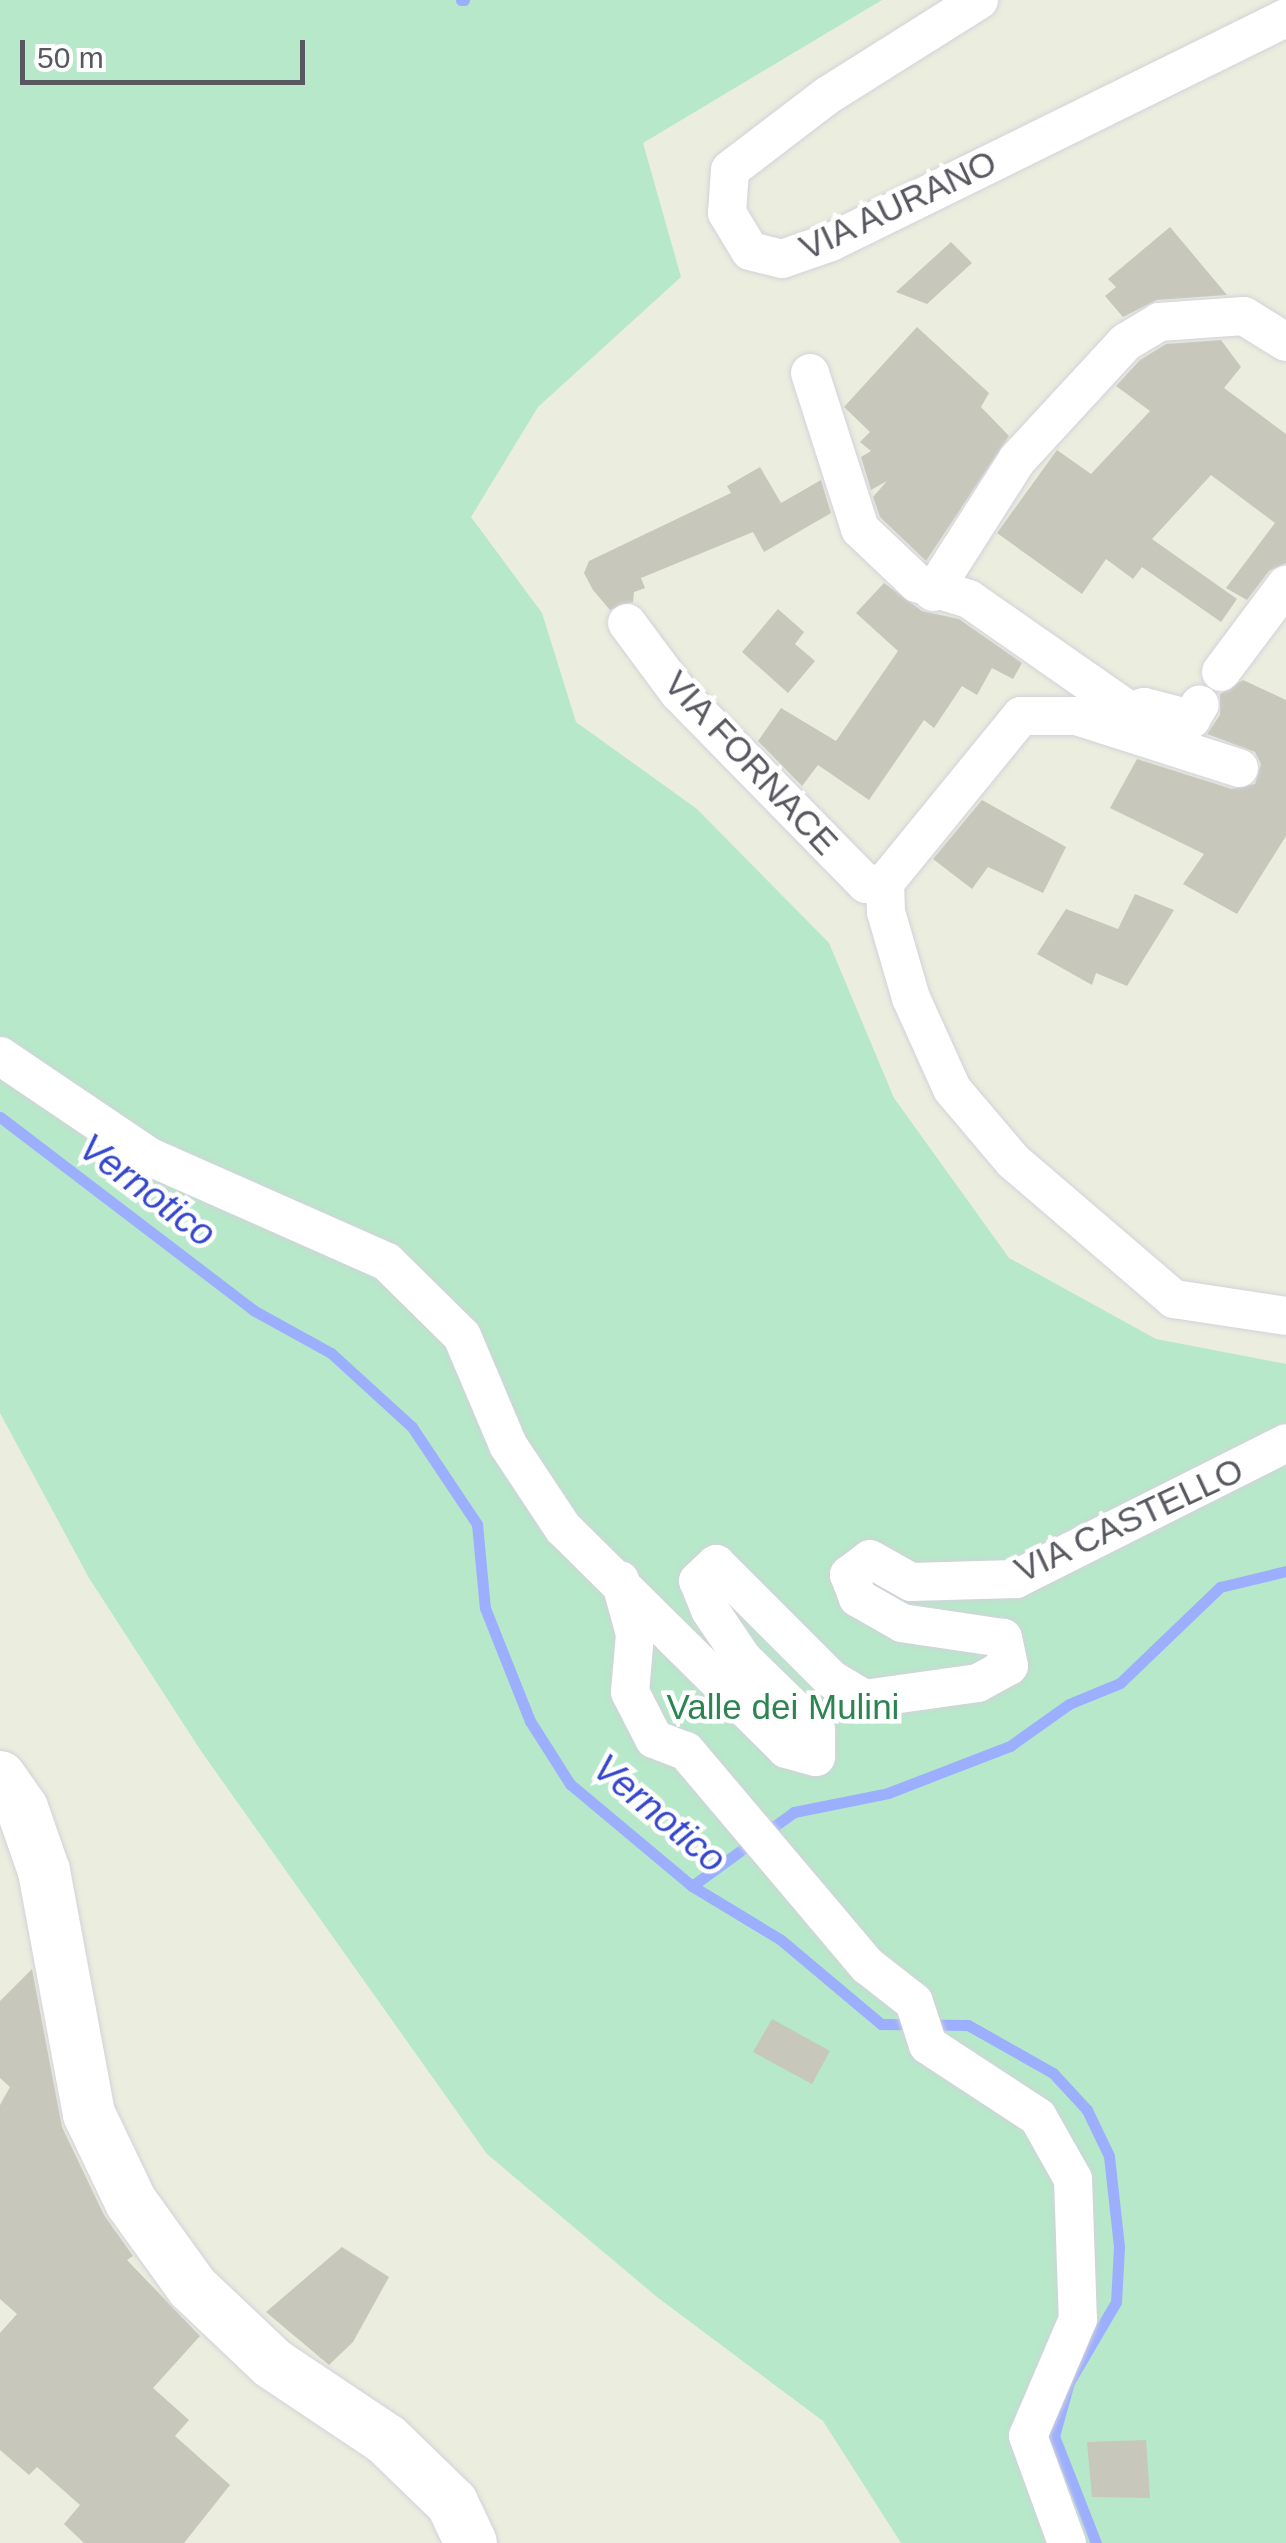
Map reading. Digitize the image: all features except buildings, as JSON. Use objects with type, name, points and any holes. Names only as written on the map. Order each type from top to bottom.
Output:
[{"type":"main road","points":[[0,1776],[22,1808],[44,1871],[89,2114],[132,2202],[192,2287],[272,2363],[387,2440],[452,2503],[471,2543]]},
{"type":"street","name":"VIA AURANO","points":[[979,0],[828,94],[730,170],[727,214],[750,251],[782,260],[831,242],[1286,18]]},
{"type":"street","points":[[933,592],[1017,460],[1073,392],[1126,342],[1159,322],[1244,316],[1286,342]]},
{"type":"street","points":[[810,373],[860,529],[933,592],[969,598],[1116,717],[1239,768]]},
{"type":"street","points":[[1221,672],[1286,585]]},
{"type":"street","name":"VIA FORNACE","points":[[627,624],[679,694],[866,884],[886,883]]},
{"type":"street","points":[[1200,704],[1190,719],[1144,708],[1116,717],[1022,716],[886,883],[886,912],[912,998],[952,1089],[1013,1161],[1174,1299],[1286,1316]]},
{"type":"street","name":"VIA CASTELLO","points":[[0,1056],[148,1156],[387,1262],[462,1336],[508,1445],[562,1528],[620,1578],[786,1749],[816,1757],[816,1730],[743,1659],[710,1610],[698,1582],[716,1564],[831,1678],[864,1698],[978,1683],[1009,1666],[1003,1638],[902,1623],[858,1598],[849,1576],[870,1559],[911,1582],[1016,1579],[1286,1443]]},
{"type":"street","points":[[620,1578],[635,1634],[630,1692],[654,1739],[686,1751],[787,1875],[868,1966],[914,2002],[928,2045],[1038,2117],[1073,2179],[1078,2319],[1028,2436],[1067,2543]]},
{"type":"green space","name":"Valle dei Mulini","points":[[0,0],[882,0],[643,143],[681,277],[538,407],[471,517],[542,613],[576,722],[697,809],[829,943],[894,1098],[1009,1258],[1156,1339],[1286,1364],[1286,2543],[901,2543],[823,2421],[657,2297],[487,2154],[201,1751],[89,1578],[0,1413]]},
{"type":"waterway","name":"Vernotico","points":[[0,1117],[253,1310],[331,1353],[412,1427],[477,1524],[485,1608],[530,1721],[570,1784],[692,1886],[781,1940],[881,2024],[968,2025],[1053,2073],[1087,2110],[1109,2156],[1119,2247],[1116,2302],[1069,2382],[1054,2436],[1096,2543]]},
{"type":"waterway","points":[[692,1886],[794,1812],[888,1793],[1010,1746],[1069,1704],[1120,1683],[1220,1587],[1286,1571]]}]
